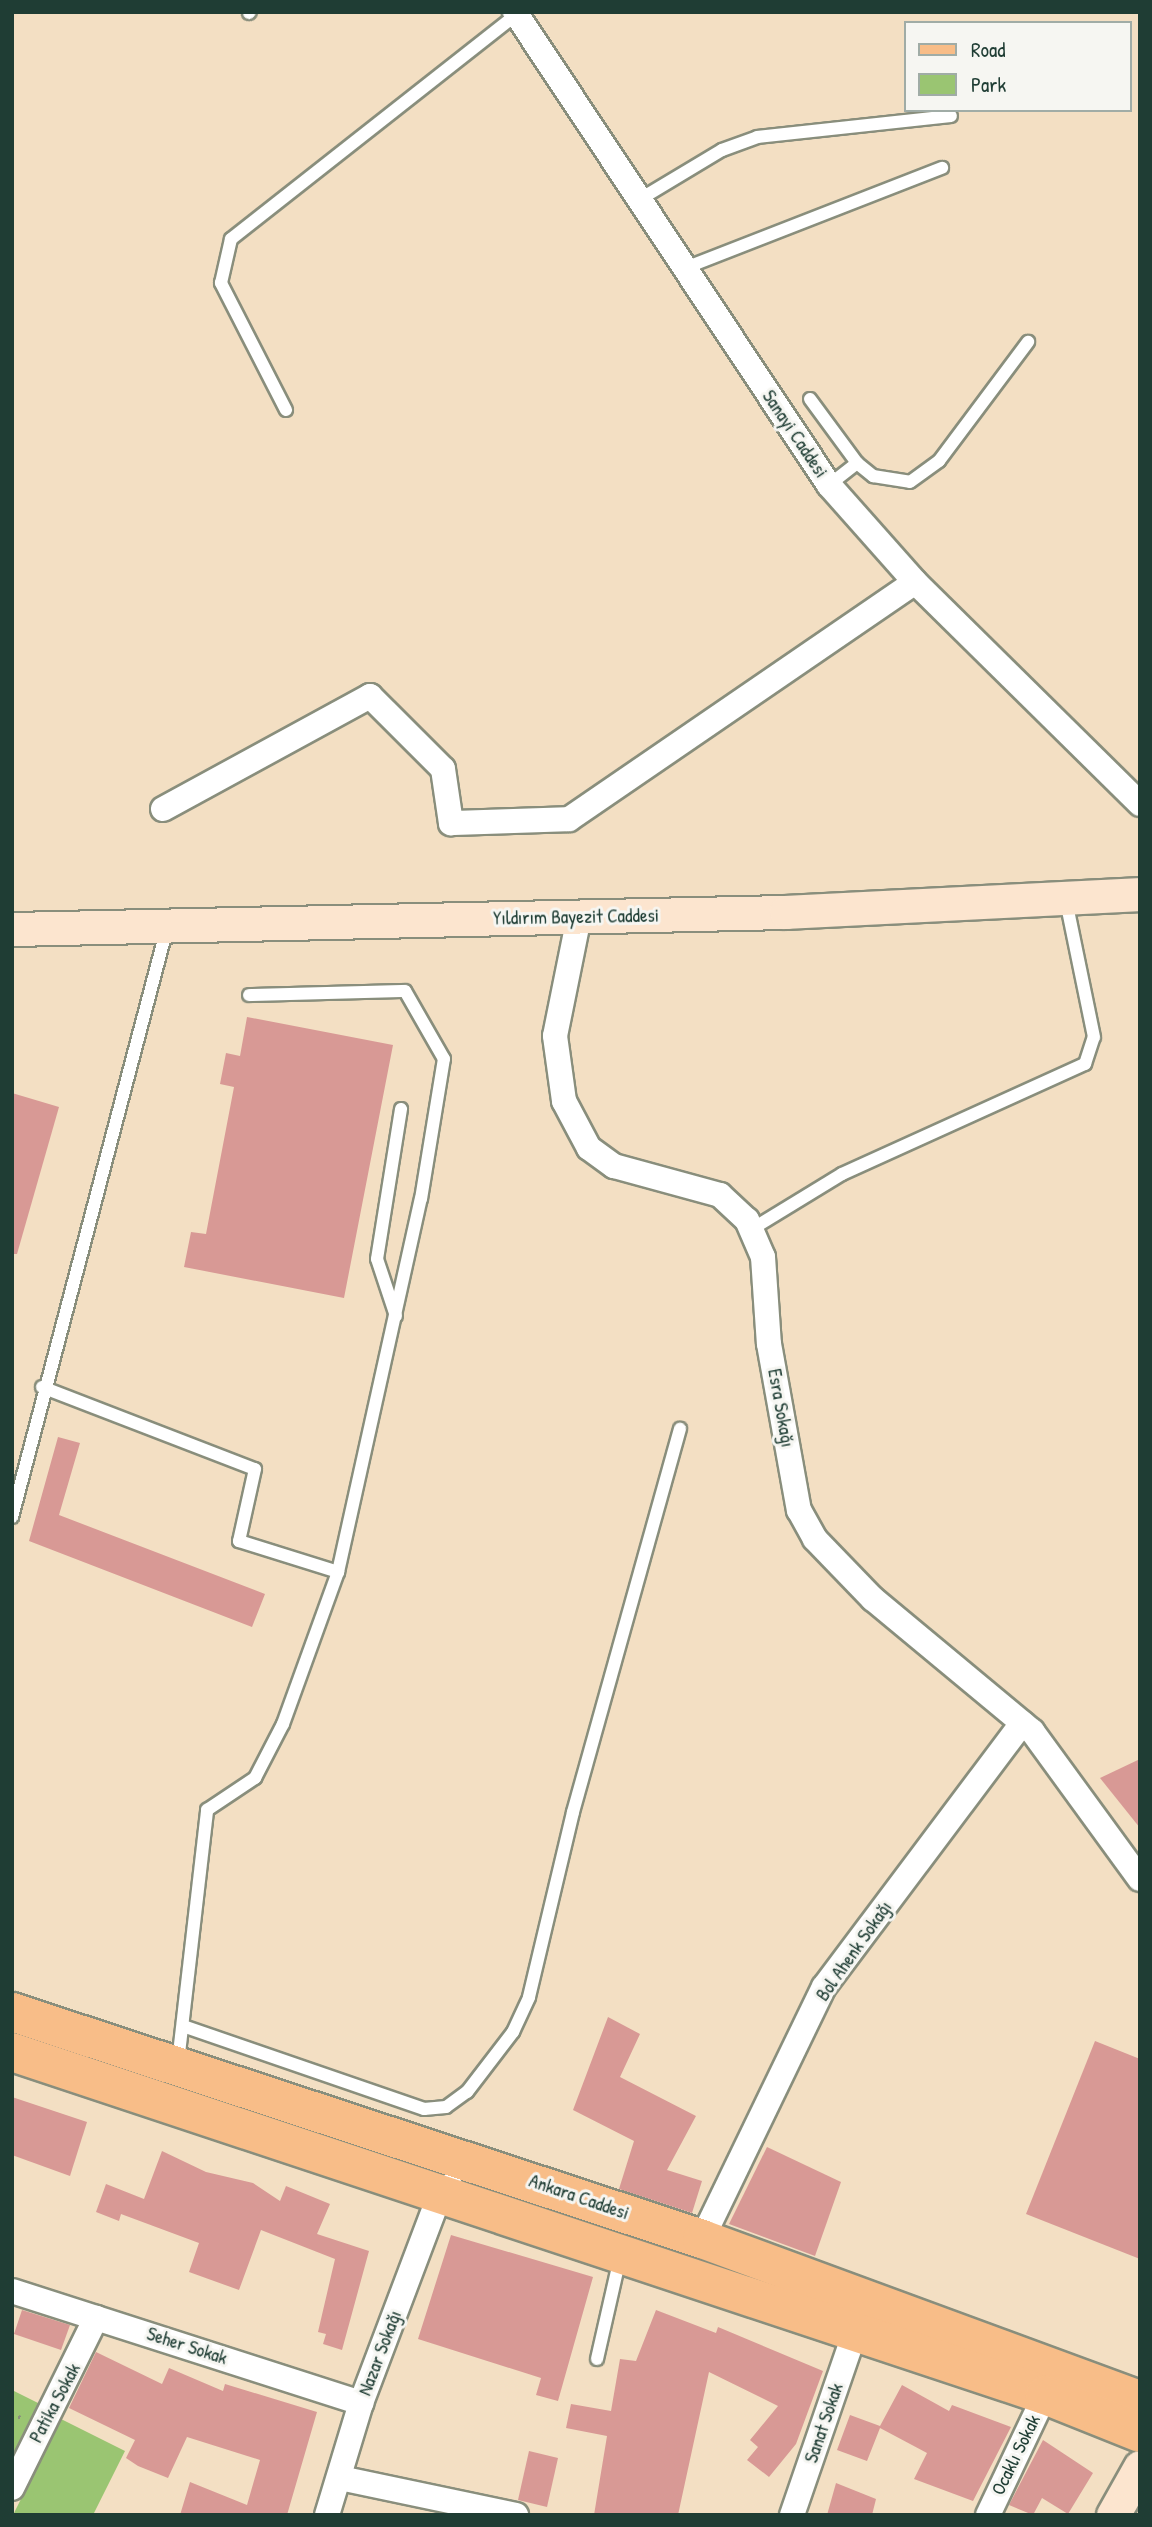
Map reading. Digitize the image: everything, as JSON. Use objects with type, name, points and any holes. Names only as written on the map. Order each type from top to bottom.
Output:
[{"type":"main road","name":"Ankara Caddesi","points":[[12,2012],[180,2044],[478,2163],[1134,2392]]},
{"type":"main road","points":[[12,2052],[1045,2395],[1140,2433]]},
{"type":"street","name":"Sanayi Caddesi","points":[[515,13],[642,198],[685,268],[829,485],[915,582],[1140,804]]},
{"type":"street","points":[[163,809],[370,696],[443,769],[451,823],[569,819],[915,582]]},
{"type":"street","name":"Yıldırım Bayezit Caddesi","points":[[12,929],[579,917],[1140,894]]},
{"type":"street","name":"Esra Sokağı","points":[[579,917],[555,1036],[564,1101],[589,1148],[614,1166],[720,1195],[752,1229],[763,1257],[769,1344],[799,1510],[816,1539],[873,1599],[1022,1723],[1140,1879]]},
{"type":"street","name":"Bol Ahenk Sokağı","points":[[702,2239],[824,1987],[1022,1723]]},
{"type":"street","points":[[440,2194],[478,2163]]},
{"type":"street","name":"Nazar Sokağı","points":[[327,2515],[361,2403],[440,2194]]},
{"type":"street","name":"Seher Sokak","points":[[12,2291],[361,2403]]},
{"type":"street","name":"Patika Sokak","points":[[12,2488],[96,2318]]},
{"type":"street","name":"Sanat Sokak","points":[[792,2515],[855,2332]]},
{"type":"street","name":"Ocaklı Sokak","points":[[988,2515],[1045,2395]]},
{"type":"street","points":[[1113,2515],[1140,2468]]},
{"type":"street","points":[[340,2477],[516,2515]]},
{"type":"lane","points":[[286,410],[220,283],[230,239],[515,13]]},
{"type":"lane","points":[[642,198],[722,150],[757,137],[951,116]]},
{"type":"lane","points":[[685,268],[942,168]]},
{"type":"lane","points":[[810,399],[857,463],[885,480],[920,478],[1028,342]]},
{"type":"lane","points":[[829,485],[857,463]]},
{"type":"lane","points":[[752,1229],[842,1174],[1085,1064],[1094,1037],[1066,898]]},
{"type":"lane","points":[[12,1517],[42,1387],[168,926]]},
{"type":"lane","points":[[249,995],[405,991],[444,1059],[396,1316],[338,1572],[284,1724],[256,1778],[207,1810],[180,2044],[424,2109],[446,2107],[467,2092],[513,2032],[529,1997],[573,1812],[680,1429]]},
{"type":"lane","points":[[396,1316],[377,1259],[401,1109]]},
{"type":"lane","points":[[42,1387],[255,1469],[239,1541],[338,1572]]},
{"type":"lane","points":[[597,2360],[621,2254]]},
{"type":"green space","points":[[12,2390],[42,2405],[12,2465]]},
{"type":"green space","points":[[61,2419],[125,2451],[93,2515],[13,2515]]},
{"type":"building","points":[[247,1017],[393,1045],[344,1298],[184,1267],[191,1232],[206,1234],[234,1087],[220,1084],[226,1053],[240,1056]]},
{"type":"building","points":[[12,1093],[59,1107],[17,1254],[12,1254]]},
{"type":"building","points":[[58,1437],[80,1443],[59,1515],[265,1594],[252,1627],[29,1541]]},
{"type":"building","points":[[1140,1759],[1140,1828],[1100,1778]]},
{"type":"building","points":[[608,2017],[640,2034],[620,2077],[696,2116],[667,2170],[702,2181],[692,2213],[619,2189],[634,2141],[573,2110]]},
{"type":"building","points":[[1095,2041],[1140,2059],[1140,2259],[1026,2214]]},
{"type":"building","points":[[12,2097],[87,2122],[70,2176],[12,2155]]},
{"type":"building","points":[[767,2147],[841,2182],[815,2256],[729,2224]]},
{"type":"building","points":[[162,2151],[206,2172],[253,2183],[280,2201],[286,2186],[330,2204],[317,2234],[369,2251],[342,2350],[323,2344],[326,2334],[318,2332],[335,2259],[261,2230],[239,2290],[189,2272],[199,2243],[121,2214],[119,2221],[96,2212],[106,2184],[144,2199]]},
{"type":"building","points":[[451,2235],[593,2277],[558,2401],[536,2395],[541,2378],[418,2339]]},
{"type":"building","points":[[22,2310],[70,2325],[61,2350],[14,2334]]},
{"type":"building","points":[[656,2310],[716,2333],[718,2327],[823,2371],[796,2444],[769,2477],[747,2460],[758,2447],[750,2440],[778,2406],[709,2372],[678,2515],[594,2515],[607,2436],[566,2428],[571,2404],[611,2411],[620,2359],[636,2361]]},
{"type":"building","points":[[96,2352],[162,2384],[169,2368],[223,2391],[225,2384],[317,2412],[287,2515],[180,2515],[190,2482],[247,2505],[260,2460],[187,2437],[168,2478],[138,2466],[126,2458],[135,2440],[69,2408]]},
{"type":"building","points":[[902,2385],[949,2411],[952,2405],[1011,2427],[973,2501],[914,2479],[927,2453],[880,2428],[867,2461],[837,2450],[850,2415],[880,2426]]},
{"type":"building","points":[[1043,2440],[1093,2473],[1068,2514],[1042,2498],[1033,2515],[1009,2505]]},
{"type":"building","points":[[529,2451],[558,2458],[547,2507],[518,2500]]},
{"type":"building","points":[[836,2483],[876,2499],[872,2515],[827,2515]]}]
